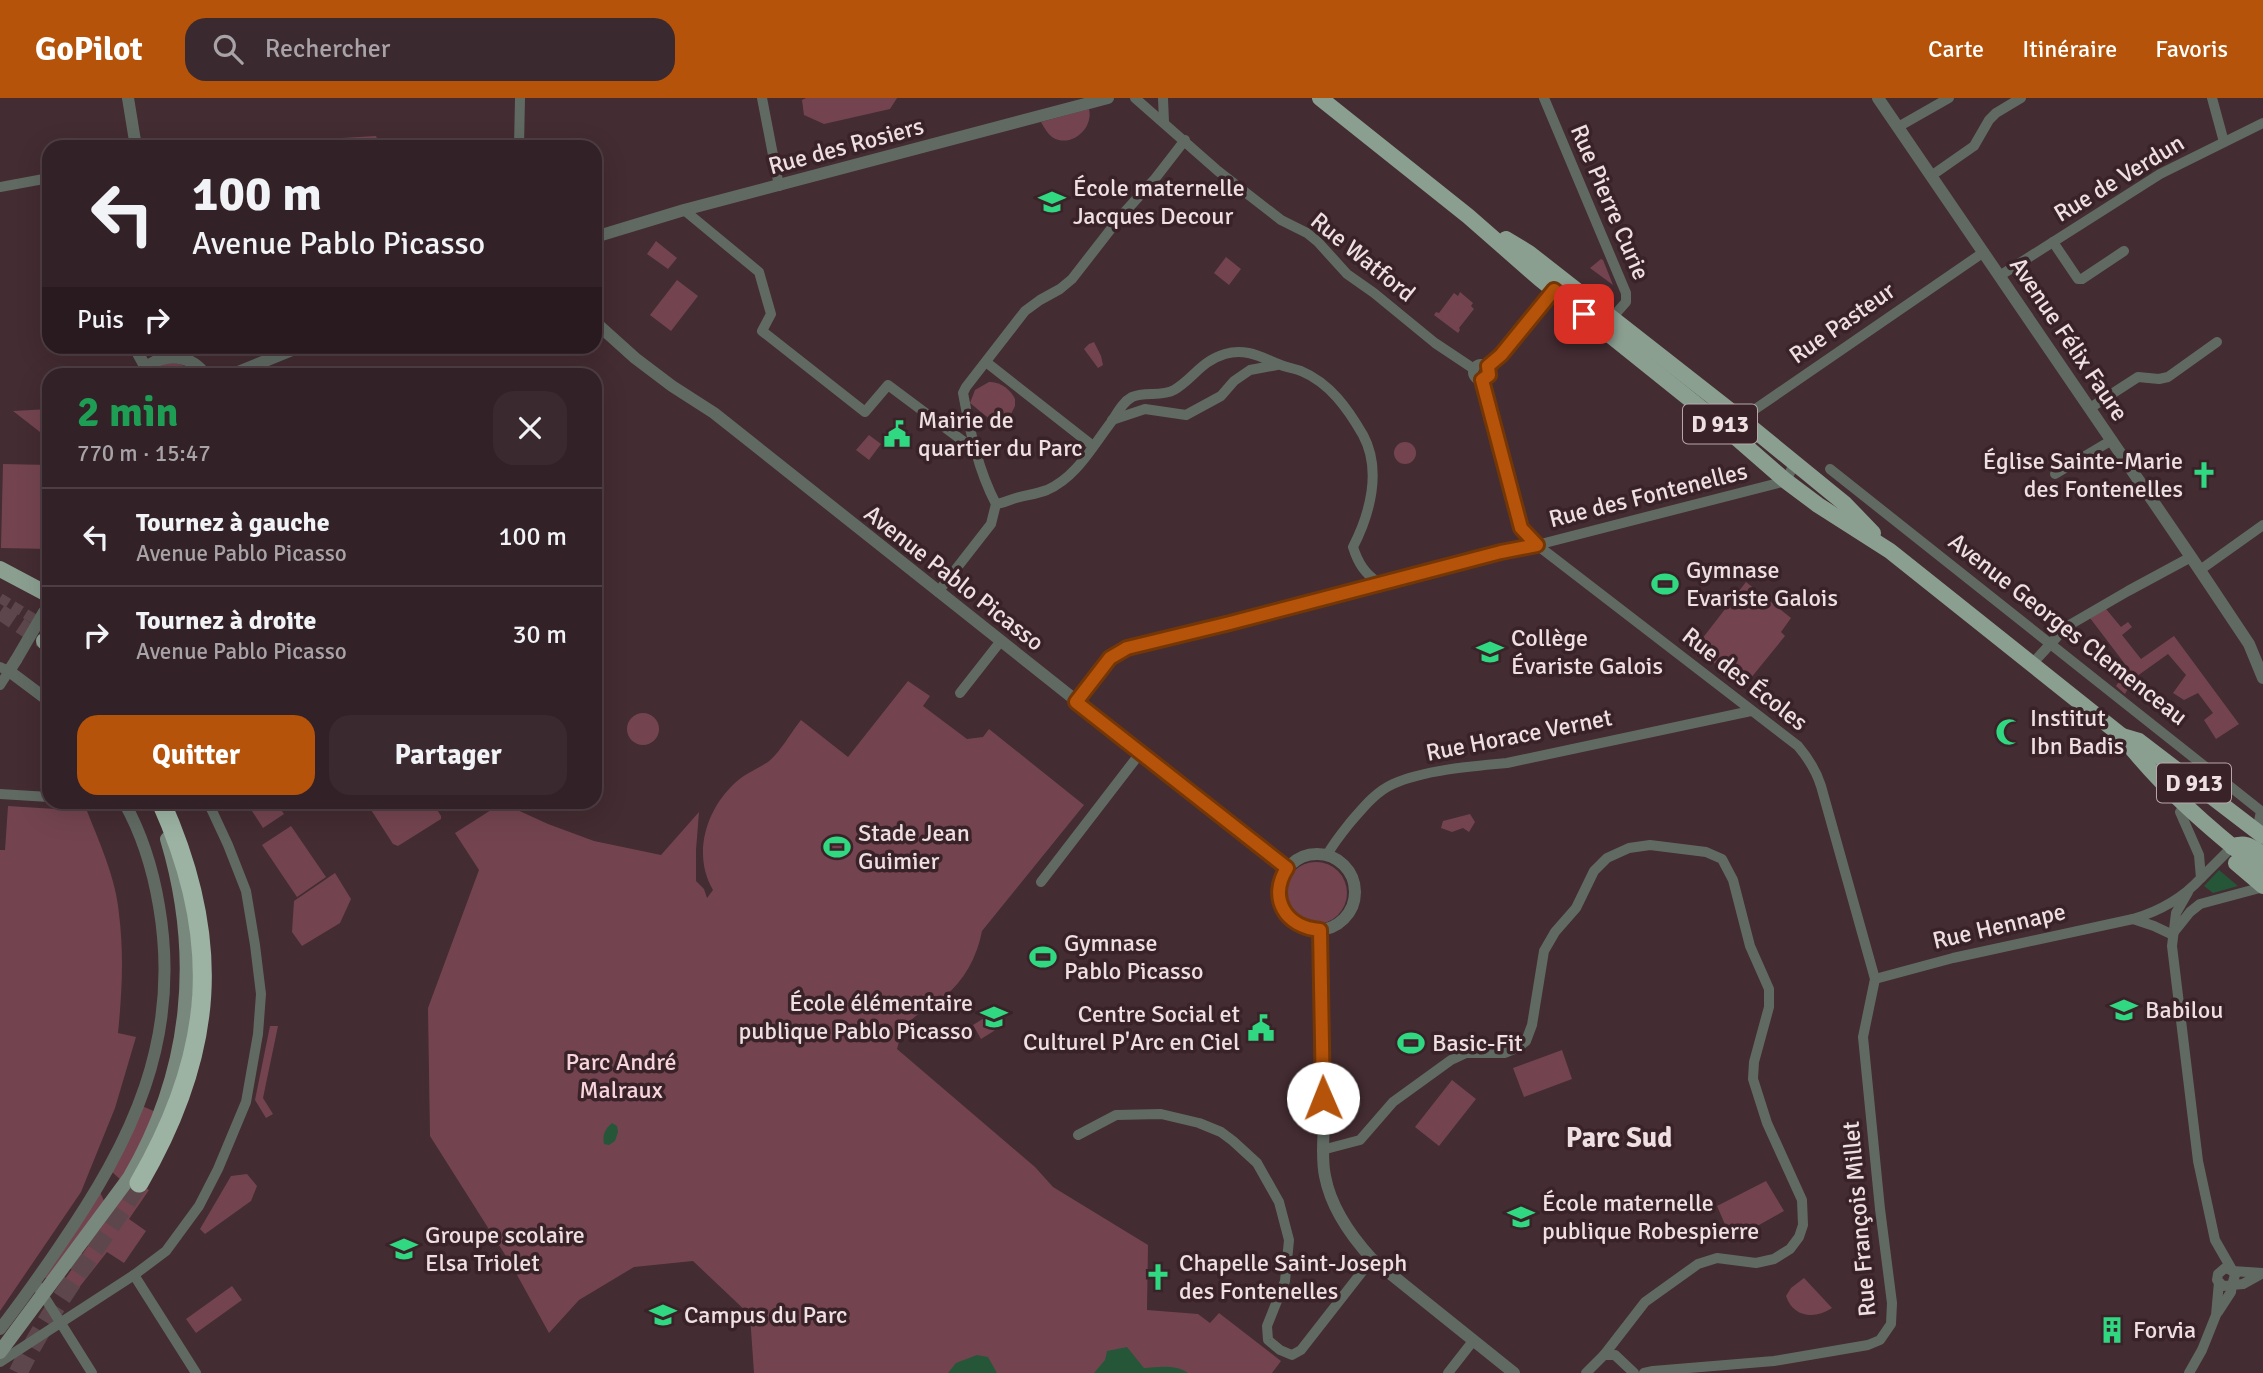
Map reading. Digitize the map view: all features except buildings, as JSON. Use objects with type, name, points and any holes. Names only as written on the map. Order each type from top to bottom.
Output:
[{"type":"highway","points":[[139,1183],[163,1138],[182,1091],[196,1041],[202,994],[202,947],[195,900],[182,854],[164,809]]},
{"type":"main road","name":"Avenue Georges Clemenceau","points":[[1320,98],[1468,216],[1786,481],[1890,551],[2122,736],[2137,756],[2263,886]]},
{"type":"main road","name":"Avenue Georges Clemenceau","points":[[1468,216],[1529,253],[1741,419],[1845,504],[1890,551]]},
{"type":"main road","points":[[0,569],[42,591]]},
{"type":"main road","name":"Avenue Georges Clemenceau","points":[[2122,736],[2139,741],[2260,834]]},
{"type":"main road","name":"Avenue Georges Clemenceau","points":[[2173,792],[2180,812],[2229,850],[2263,871]]},
{"type":"main road","points":[[0,1352],[39,1289],[108,1207],[143,1154],[176,1067],[187,998],[184,915],[177,874],[155,809]]},
{"type":"main road","points":[[2229,850],[2238,844],[2248,844],[2263,854]]},
{"type":"street","points":[[128,98],[135,140]]},
{"type":"street","points":[[519,140],[520,98]]},
{"type":"street","points":[[762,98],[779,186]]},
{"type":"street","name":"Rue des Rosiers","points":[[602,235],[684,210],[1108,98]]},
{"type":"street","name":"Rue Watford","points":[[1135,98],[1218,171],[1281,220],[1307,233],[1347,274],[1435,343],[1474,369]]},
{"type":"street","points":[[1163,98],[1164,122]]},
{"type":"street","name":"Rue Pierre Curie","points":[[1544,98],[1626,293],[1626,302],[1611,318]]},
{"type":"street","name":"Avenue Félix Faure","points":[[1878,98],[2192,557],[2249,645],[2263,678]]},
{"type":"street","points":[[1898,127],[1949,98]]},
{"type":"street","points":[[1931,176],[1975,146],[1989,120],[2021,98]]},
{"type":"street","points":[[2212,98],[2224,142]]},
{"type":"street","name":"Rue de Verdun","points":[[2001,275],[2160,174],[2263,123]]},
{"type":"street","points":[[938,592],[991,524],[996,504],[986,486],[975,450],[963,393],[1025,311],[1072,279],[1185,141]]},
{"type":"street","points":[[0,187],[42,179]]},
{"type":"street","points":[[684,210],[759,272],[771,314],[762,331],[865,412],[888,386],[975,450]]},
{"type":"street","points":[[2053,242],[2078,279],[2124,251]]},
{"type":"street","name":"Rue Pasteur","points":[[1741,419],[1983,252]]},
{"type":"street","points":[[1488,366],[1501,355],[1554,290]]},
{"type":"street","name":"Avenue Pablo Picasso","points":[[602,328],[644,365],[715,413],[1287,868]]},
{"type":"street","points":[[2091,408],[2138,377],[2168,377],[2217,342]]},
{"type":"street","points":[[996,504],[1043,491],[1068,478],[1120,407],[1133,396],[1171,392],[1204,363],[1225,354],[1240,351],[1253,353],[1302,371],[1321,383],[1352,416],[1365,440],[1372,462],[1373,482],[1366,520],[1353,547],[1357,560],[1379,583]]},
{"type":"street","points":[[248,368],[282,354]]},
{"type":"street","points":[[147,368],[159,359],[175,357],[190,361],[198,368]]},
{"type":"street","points":[[986,362],[1093,446]]},
{"type":"street","points":[[1112,420],[1145,409],[1186,415],[1221,396],[1234,381],[1250,370],[1280,365]]},
{"type":"street","points":[[1478,365],[1488,366],[1489,375],[1482,380],[1475,377],[1474,369],[1478,365]]},
{"type":"street","name":"Rue des Écoles","points":[[1482,380],[1521,528],[1537,545],[1798,746],[1816,771],[1875,979]]},
{"type":"street","points":[[1734,436],[1741,419]]},
{"type":"street","points":[[2055,474],[2112,440]]},
{"type":"street","name":"Rue des Fontenelles","points":[[1076,702],[1110,658],[1127,648],[1786,481],[1794,464]]},
{"type":"street","name":"Avenue Georges Clemenceau","points":[[1830,469],[2261,811],[2260,834]]},
{"type":"street","points":[[2200,570],[2263,525]]},
{"type":"street","points":[[2032,664],[2066,627],[2192,557]]},
{"type":"street","points":[[0,685],[8,666],[42,616]]},
{"type":"street","points":[[960,693],[1000,642]]},
{"type":"street","points":[[8,666],[42,695]]},
{"type":"street","name":"Rue Horace Vernet","points":[[1327,855],[1362,808],[1392,784],[1467,767],[1507,763],[1751,711]]},
{"type":"street","points":[[1041,882],[1141,752]]},
{"type":"street","points":[[0,794],[42,797]]},
{"type":"street","points":[[0,1329],[39,1289],[108,1170],[134,1120],[160,1035],[165,987],[163,927],[152,872],[127,809]]},
{"type":"street","points":[[0,1362],[135,1275],[166,1251],[199,1206],[246,1102],[256,1054],[261,994],[246,891],[211,809]]},
{"type":"street","points":[[2180,812],[2199,855],[2201,878]]},
{"type":"street","points":[[1322,1150],[1360,1140],[1393,1102],[1451,1060],[1466,1053],[1505,1053],[1526,1041],[1532,1025],[1544,951],[1555,932],[1576,908],[1594,871],[1607,858],[1629,848],[1650,845],[1706,852],[1722,859],[1733,880],[1750,946],[1769,989],[1769,1007],[1754,1062],[1753,1079],[1767,1123],[1802,1200],[1803,1226],[1790,1249],[1765,1262],[1717,1258],[1698,1265],[1646,1302],[1604,1355],[1586,1373]]},
{"type":"street","name":"Rue Hennape","points":[[1875,979],[1952,958],[2133,919],[2158,911],[2188,892],[2229,850]]},
{"type":"street","points":[[1327,855],[1339,860],[1348,870],[1354,882],[1355,896],[1344,919],[1333,927],[1307,929],[1287,915],[1282,906],[1279,886],[1287,868],[1301,857],[1327,855]]},
{"type":"street","points":[[2173,935],[2190,912],[2200,904],[2263,886]]},
{"type":"street","points":[[2188,892],[2176,913],[2173,935],[2199,1161],[2215,1237],[2218,1278],[2216,1315]]},
{"type":"street","points":[[2133,919],[2173,935]]},
{"type":"street","points":[[1320,930],[1324,1119],[1322,1150],[1325,1176],[1335,1206],[1354,1238],[1372,1259],[1514,1373]]},
{"type":"street","name":"Rue François Millet","points":[[1644,1373],[1774,1361],[1868,1345],[1880,1340],[1888,1331],[1892,1303],[1863,1037],[1875,979]]},
{"type":"street","points":[[1078,1135],[1116,1115],[1161,1114],[1199,1123],[1221,1132],[1257,1163],[1279,1202],[1289,1240],[1285,1281],[1267,1326],[1268,1340],[1280,1350],[1292,1355],[1301,1350],[1372,1259]]},
{"type":"street","points":[[108,1170],[108,1207]]},
{"type":"street","points":[[2189,1373],[2216,1315],[2235,1287],[2235,1278],[2215,1237]]},
{"type":"street","points":[[2218,1278],[2225,1268],[2263,1273]]},
{"type":"street","points":[[2218,1278],[2225,1287],[2235,1287],[2263,1273]]},
{"type":"street","points":[[135,1275],[196,1373]]},
{"type":"street","points":[[39,1289],[92,1373]]},
{"type":"street","points":[[1448,1373],[1473,1340]]},
{"type":"street","points":[[1604,1355],[1615,1355],[1634,1373]]},
{"type":"green space","points":[[897,98],[890,109],[824,124],[804,115],[802,100]]},
{"type":"green space","points":[[1089,109],[1088,124],[1073,139],[1059,140],[1052,137],[1041,122]]},
{"type":"green space","points":[[376,136],[377,140],[340,140]]},
{"type":"green space","points":[[656,241],[677,258],[668,269],[647,254]]},
{"type":"green space","points":[[1226,257],[1241,269],[1229,285],[1214,273]]},
{"type":"green space","points":[[1603,260],[1613,285],[1590,268]]},
{"type":"green space","points":[[677,280],[698,296],[671,331],[650,315]]},
{"type":"green space","points":[[1460,292],[1473,303],[1471,306],[1474,309],[1458,333],[1434,315],[1439,313],[1454,293],[1458,296]]},
{"type":"green space","points":[[1094,342],[1103,365],[1098,368],[1084,349]]},
{"type":"green space","points":[[167,363],[188,368],[154,368]]},
{"type":"green space","points":[[989,382],[1005,387],[1015,399],[1015,406],[1003,430],[970,403],[975,390]]},
{"type":"green space","points":[[42,409],[42,434],[13,411]]},
{"type":"green space","points":[[869,435],[881,444],[869,460],[856,450]]},
{"type":"green space","points":[[1405,442],[1413,445],[1416,453],[1413,461],[1405,464],[1397,461],[1394,453],[1397,445]]},
{"type":"green space","points":[[3,464],[42,465],[42,549],[1,548]]},
{"type":"green space","points":[[1746,582],[1791,618],[1781,632],[1785,636],[1746,684],[1737,681],[1695,648]]},
{"type":"green space","points":[[2106,609],[2121,627],[2128,622],[2132,627],[2122,635],[2141,659],[2174,636],[2239,724],[2216,739],[2204,720],[2213,713],[2198,693],[2184,700],[2173,693],[2186,675],[2168,654],[2133,679],[2125,694],[2116,686],[2128,668],[2090,618]]},
{"type":"green space","name":"Parc André Malraux","points":[[908,681],[930,696],[923,706],[967,739],[983,737],[989,729],[1084,805],[982,931],[973,959],[957,984],[943,998],[909,1022],[897,1049],[1035,1167],[1053,1187],[1148,1245],[1147,1310],[1198,1314],[1210,1323],[1219,1313],[1281,1361],[1272,1373],[754,1373],[750,1315],[693,1261],[634,1267],[579,1300],[549,1333],[511,1264],[430,1136],[428,1008],[479,870],[455,833],[493,809],[515,809],[594,841],[661,855],[699,812],[696,881],[704,889],[707,898],[713,890],[704,862],[705,833],[717,805],[740,779],[768,762],[801,720],[848,757]]},
{"type":"green space","points":[[643,713],[655,717],[659,729],[655,741],[643,745],[631,741],[627,729],[631,717]]},
{"type":"green space","points":[[8,806],[87,811],[115,888],[121,929],[118,1033],[136,1037],[115,1108],[81,1192],[0,1311],[0,850],[5,850]]},
{"type":"green space","points":[[281,809],[284,814],[263,828],[252,811]]},
{"type":"green space","points":[[370,809],[436,809],[441,819],[398,846],[393,844]]},
{"type":"green space","points":[[1470,814],[1475,822],[1469,832],[1463,828],[1452,832],[1441,828],[1443,821]]},
{"type":"green space","points":[[291,826],[326,877],[297,897],[262,845]]},
{"type":"green space","points":[[1310,862],[1322,862],[1338,871],[1345,881],[1345,905],[1338,915],[1322,924],[1310,924],[1299,919],[1290,910],[1285,899],[1285,887],[1290,876],[1299,867]]},
{"type":"green space","points":[[335,873],[351,899],[340,923],[302,946],[292,932],[294,901]]},
{"type":"green space","points":[[997,1010],[1005,1024],[981,1039],[973,1025]]},
{"type":"green space","points":[[270,1026],[278,1026],[263,1098],[273,1114],[266,1118],[255,1100]]},
{"type":"green space","points":[[1562,1050],[1572,1079],[1524,1097],[1513,1068]]},
{"type":"green space","points":[[1452,1080],[1476,1099],[1439,1146],[1415,1127]]},
{"type":"green space","points":[[142,1106],[156,1112],[122,1181],[111,1171]]},
{"type":"green space","points":[[247,1174],[257,1186],[251,1201],[205,1234],[200,1229],[231,1176]]},
{"type":"green space","points":[[134,1180],[149,1190],[129,1219],[146,1231],[124,1263],[107,1252],[70,1299],[58,1289]]},
{"type":"green space","points":[[1766,1181],[1784,1211],[1734,1239],[1717,1206]]},
{"type":"green space","points":[[99,1190],[105,1203],[50,1281],[43,1276]]},
{"type":"green space","points":[[1804,1278],[1832,1308],[1811,1315],[1799,1312],[1789,1303],[1786,1296],[1791,1288]]},
{"type":"green space","points":[[232,1286],[242,1300],[196,1333],[186,1319]]},
{"type":"shaded area","points":[[2219,870],[2238,886],[2213,893],[2204,886]]},
{"type":"shaded area","points":[[612,1123],[617,1126],[618,1132],[615,1141],[609,1145],[604,1144],[605,1132]]},
{"type":"shaded area","points":[[1127,1347],[1144,1368],[1172,1367],[1188,1373],[1094,1373],[1105,1360],[1107,1351]]},
{"type":"shaded area","points":[[977,1355],[988,1357],[997,1373],[948,1373],[956,1363]]},
{"type":"tunnel","points":[[0,598],[42,624]]},
{"type":"tunnel","points":[[0,612],[42,640]]},
{"type":"tunnel","points":[[18,1373],[60,1300],[139,1183]]},
{"type":"place","name":"École maternelle Jacques Decour","points":[[1052,202]]},
{"type":"place","name":"Mairie de quartier du Parc","points":[[897,434]]},
{"type":"place","name":"Église Sainte-Marie des Fontenelles","points":[[2204,475]]},
{"type":"place","name":"Gymnase Evariste Galois","points":[[1665,584]]},
{"type":"place","name":"Collège Évariste Galois","points":[[1490,652]]},
{"type":"place","name":"Institut Ibn Badis","points":[[2009,732]]},
{"type":"place","name":"Stade Jean Guimier","points":[[837,847]]},
{"type":"place","name":"Gymnase Pablo Picasso","points":[[1043,957]]},
{"type":"place","name":"Babilou","points":[[2124,1010]]},
{"type":"place","name":"École élémentaire publique Pablo Picasso","points":[[994,1017]]},
{"type":"place","name":"Centre Social et Culturel P'Arc en Ciel","points":[[1261,1028]]},
{"type":"place","name":"Basic-Fit","points":[[1411,1043]]},
{"type":"place","name":"École maternelle publique Robespierre","points":[[1521,1217]]},
{"type":"place","name":"Groupe scolaire Elsa Triolet","points":[[404,1249]]},
{"type":"place","name":"Chapelle Saint-Joseph des Fontenelles","points":[[1158,1277]]},
{"type":"place","name":"Campus du Parc","points":[[663,1315]]},
{"type":"place","name":"Forvia","points":[[2112,1330]]},
{"type":"district","name":"Parc Sud","points":[[1619,1138]]},
{"type":"route","points":[[1323,1098],[1320,930],[1307,929],[1296,923],[1282,906],[1279,886],[1287,868],[1076,702],[1110,658],[1127,648],[1537,545],[1521,528],[1482,380],[1489,375],[1488,366],[1501,355],[1554,290],[1584,314]]}]
